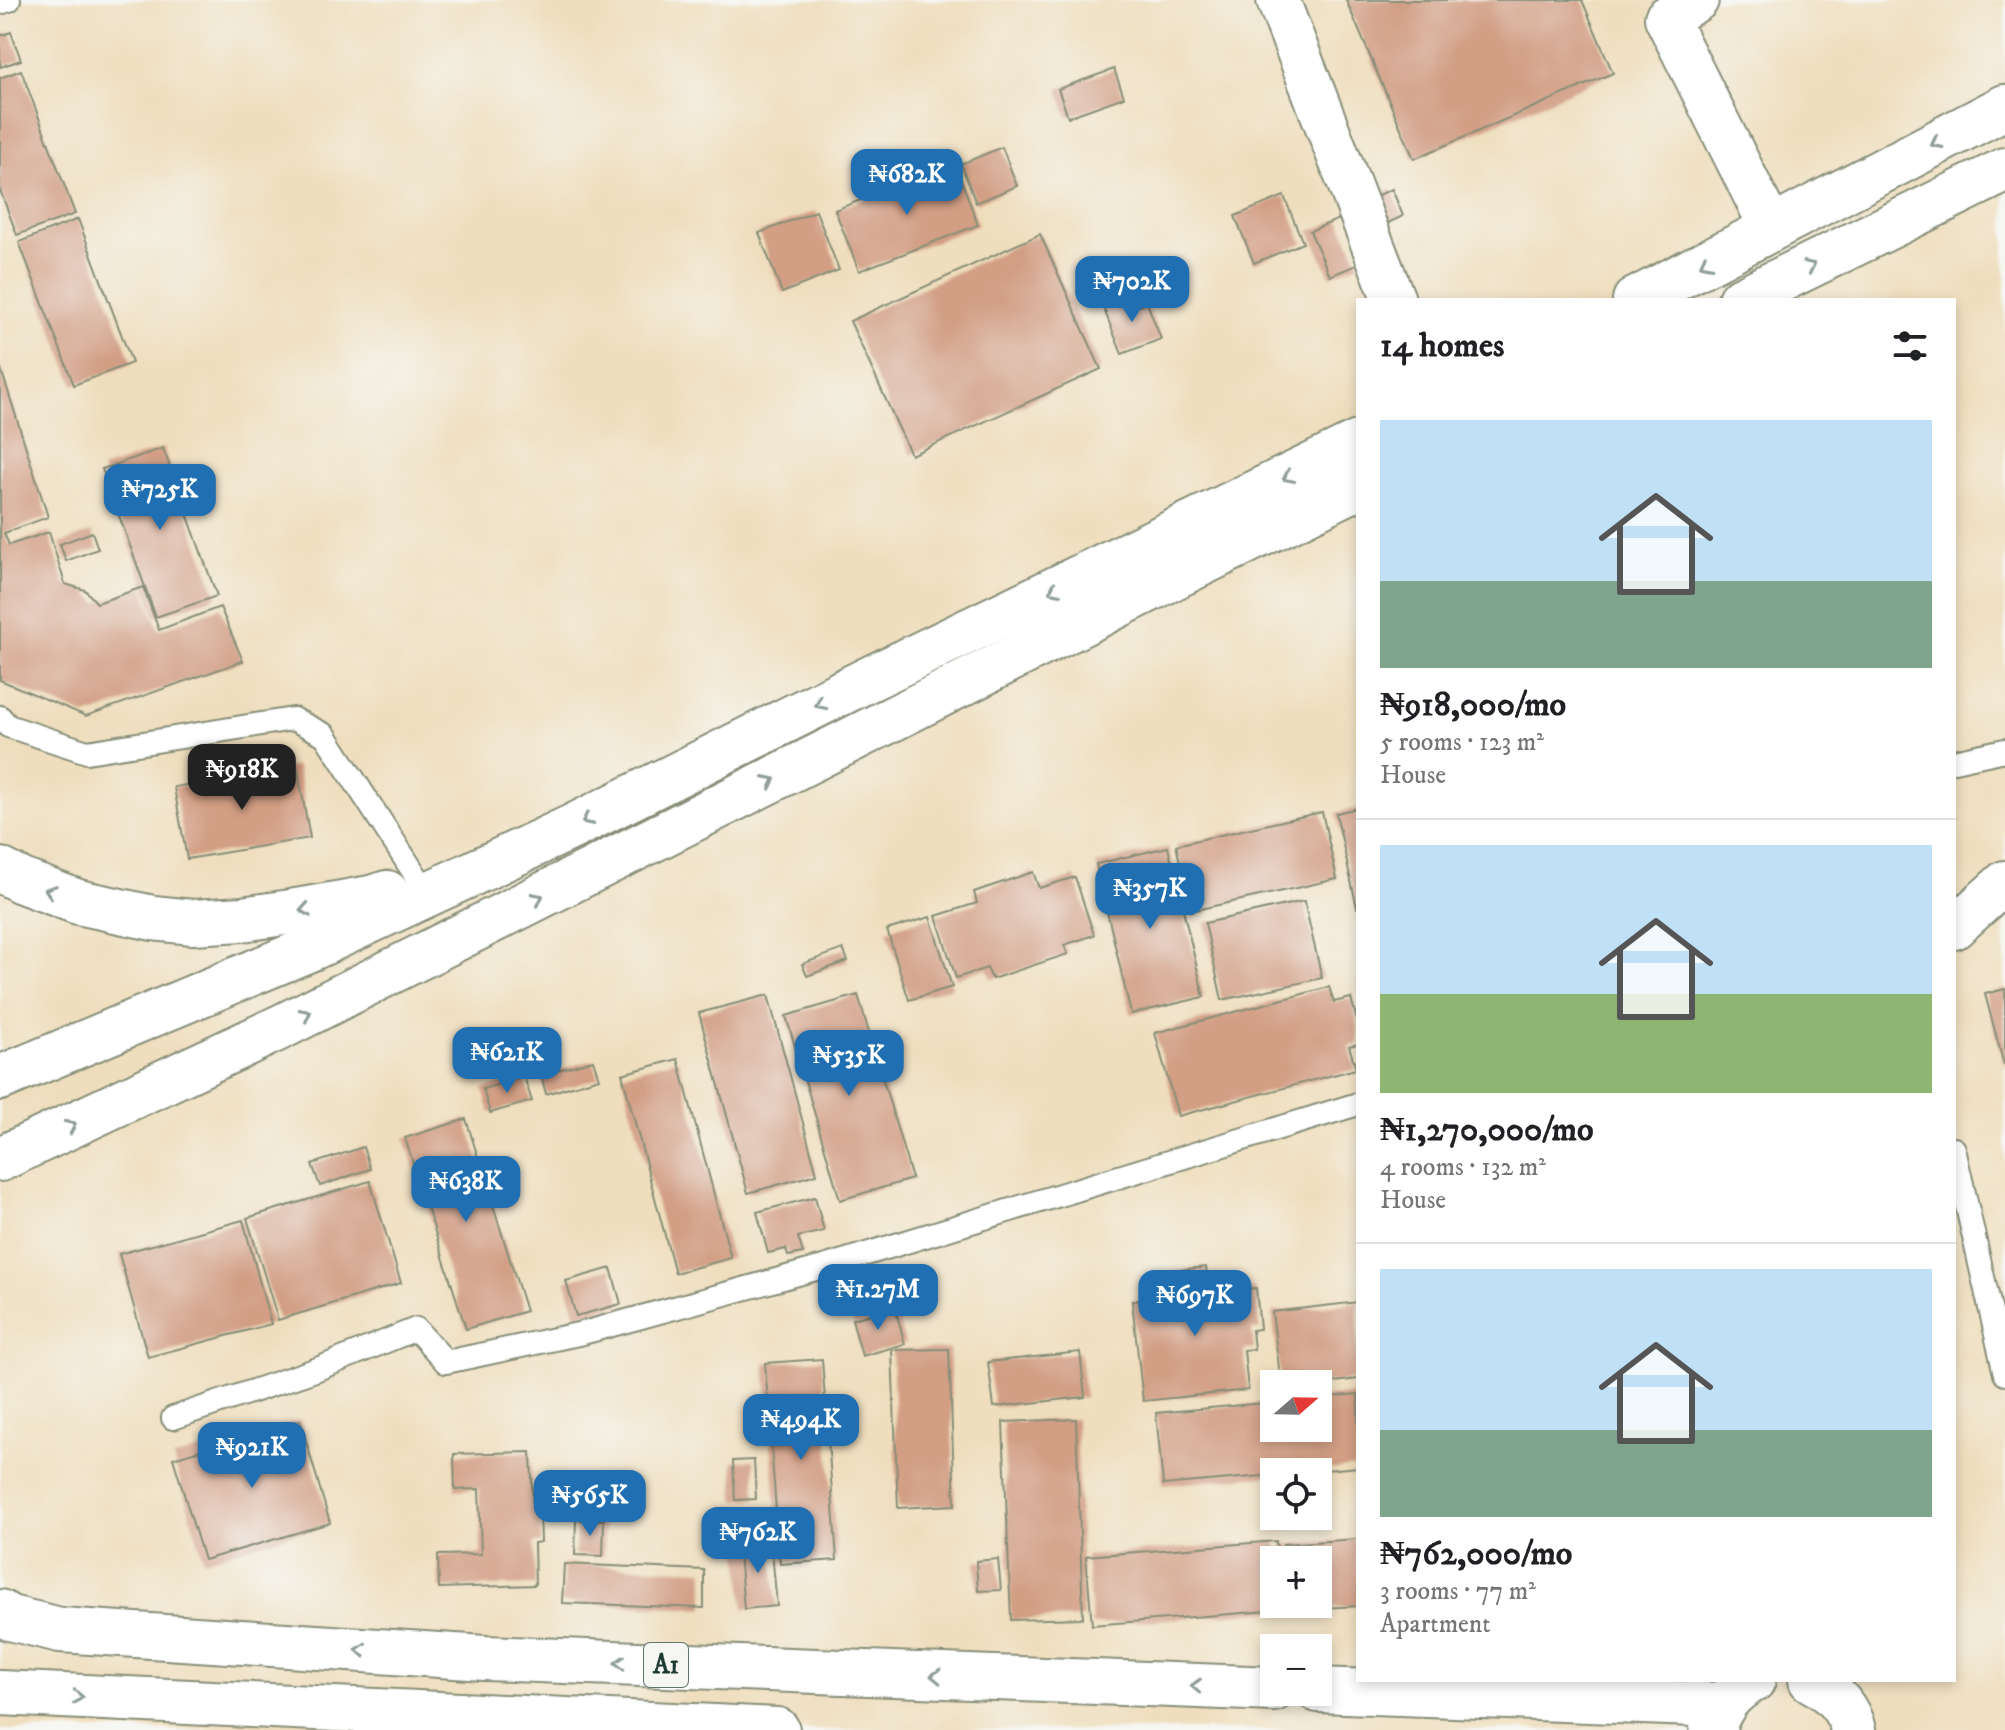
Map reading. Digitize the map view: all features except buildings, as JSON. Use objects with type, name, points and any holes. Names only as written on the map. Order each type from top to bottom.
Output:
[{"type":"main road","points":[[1639,298],[2005,107]]},
{"type":"main road","points":[[1744,298],[2005,170]]},
{"type":"main road","points":[[0,1078],[312,948],[572,827],[869,679],[1356,444]]},
{"type":"main road","points":[[0,1159],[283,1026],[1356,488]]},
{"type":"main road","points":[[0,870],[78,902],[153,918],[193,922],[254,917],[371,898],[515,853]]},
{"type":"main road","name":"A1","points":[[0,1612],[10,1618],[60,1630],[485,1658],[1260,1688]]},
{"type":"main road","points":[[1814,1682],[1828,1690],[1863,1728]]},
{"type":"main road","points":[[1332,1691],[1729,1705]]},
{"type":"main road","name":"A1","points":[[0,1693],[478,1722],[777,1730]]},
{"type":"street","points":[[1278,0],[1393,298]]},
{"type":"street","points":[[1673,6],[1771,228]]},
{"type":"street","points":[[1956,926],[2005,882]]},
{"type":"lane","points":[[0,3],[9,0]]},
{"type":"lane","points":[[0,717],[8,726],[87,752],[293,719],[325,735],[420,882]]},
{"type":"lane","points":[[1956,761],[2005,750]]},
{"type":"lane","points":[[173,1418],[315,1370],[416,1329],[446,1362],[583,1333],[827,1266],[1356,1105]]},
{"type":"lane","points":[[1956,1158],[2005,1374]]}]
